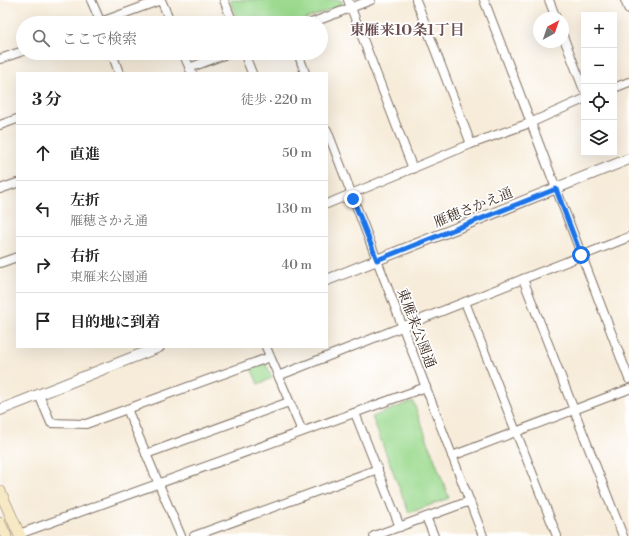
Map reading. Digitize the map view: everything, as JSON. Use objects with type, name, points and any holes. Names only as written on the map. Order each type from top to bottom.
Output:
[{"type":"main road","points":[[0,491],[19,535]]},
{"type":"main road","points":[[0,523],[6,536]]},
{"type":"street","points":[[91,0],[97,16]]},
{"type":"street","points":[[119,16],[161,0],[167,16]]},
{"type":"street","points":[[224,0],[230,16]]},
{"type":"street","points":[[325,16],[349,4],[371,0]]},
{"type":"street","points":[[416,0],[471,144]]},
{"type":"street","points":[[484,0],[629,379]]},
{"type":"street","points":[[549,0],[554,12]]},
{"type":"street","points":[[626,0],[629,8]]},
{"type":"street","points":[[349,4],[413,169]]},
{"type":"street","points":[[568,48],[582,84]]},
{"type":"street","points":[[0,59],[16,53]]},
{"type":"street","points":[[114,60],[119,72]]},
{"type":"street","points":[[186,60],[191,70],[213,60]]},
{"type":"street","points":[[247,60],[252,72]]},
{"type":"street","points":[[300,60],[305,72]]},
{"type":"street","points":[[617,87],[629,82]]},
{"type":"street","points":[[328,204],[471,144],[530,123],[581,100]]},
{"type":"street","points":[[0,125],[16,119]]},
{"type":"street","name":"東雁来公園通","points":[[328,133],[484,536]]},
{"type":"street","name":"雁穂さかえ通","points":[[328,280],[629,159]]},
{"type":"street","points":[[0,190],[16,183]]},
{"type":"street","points":[[278,376],[629,237]]},
{"type":"street","points":[[0,263],[16,257]]},
{"type":"street","points":[[523,279],[623,536]]},
{"type":"street","points":[[465,302],[557,536]]},
{"type":"street","points":[[0,410],[156,348]]},
{"type":"street","points":[[266,348],[302,431]]},
{"type":"street","points":[[40,394],[51,423],[86,424],[270,357]]},
{"type":"street","points":[[19,535],[426,387]]},
{"type":"street","points":[[452,456],[629,389]]},
{"type":"street","points":[[146,454],[289,402]]},
{"type":"street","points":[[127,409],[180,536]]},
{"type":"street","points":[[355,413],[400,527]]},
{"type":"street","points":[[194,536],[378,469]]},
{"type":"street","points":[[374,536],[470,501]]},
{"type":"street","points":[[426,517],[434,536]]},
{"type":"green space","points":[[230,0],[341,0],[343,5],[314,16],[236,16]]},
{"type":"green space","points":[[265,362],[272,378],[258,384],[251,368]]},
{"type":"green space","points":[[413,401],[449,498],[409,513],[372,417]]},
{"type":"district","name":"東雁来10条1丁目","points":[[407,30]]},
{"type":"route","points":[[353,199],[377,260],[556,189],[581,255]]}]
